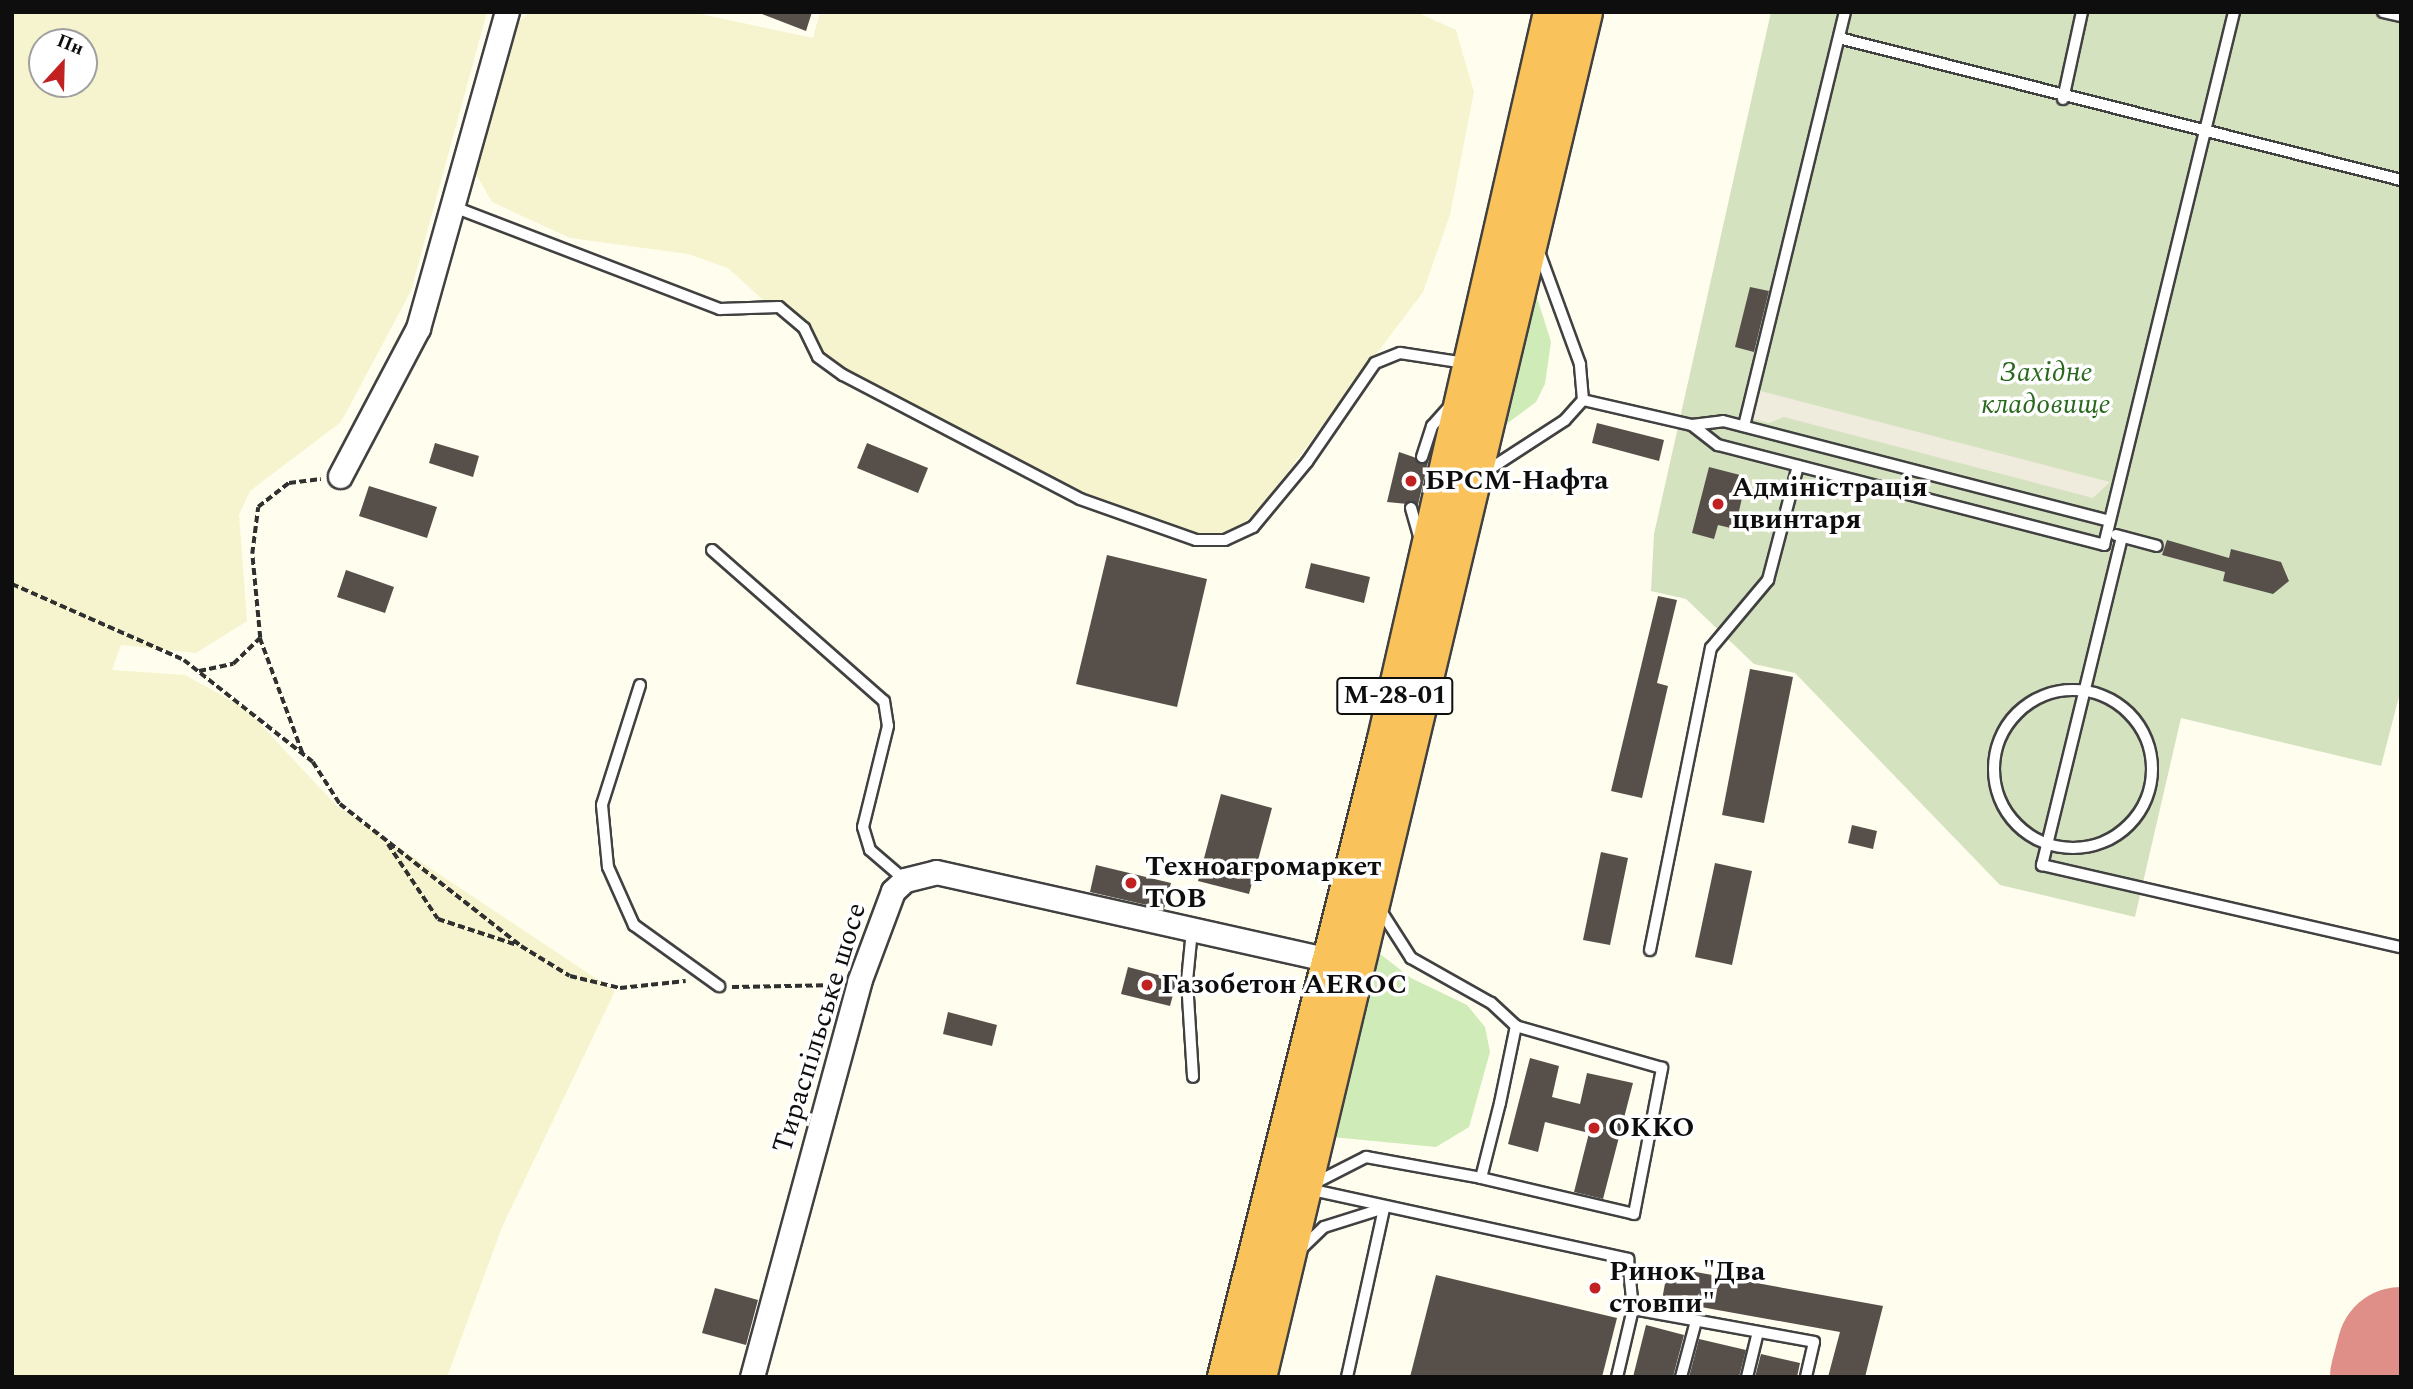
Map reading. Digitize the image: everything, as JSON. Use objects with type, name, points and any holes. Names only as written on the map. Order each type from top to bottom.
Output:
[{"type":"highway","name":"М-28-01","points":[[1226,1377],[1427,561],[1552,12]]},
{"type":"highway","name":"М-28-01","points":[[1257,1377],[1375,902],[1583,12]]},
{"type":"street","points":[[340,476],[418,328],[507,12]]},
{"type":"street","points":[[905,880],[936,872],[1330,960]]},
{"type":"street","name":"Тираспільське шосе","points":[[752,1377],[859,982],[893,891],[905,880]]},
{"type":"lane","points":[[1744,426],[1845,12]]},
{"type":"lane","points":[[2063,99],[2082,12]]},
{"type":"lane","points":[[1692,425],[1718,445],[2104,545],[2234,12]]},
{"type":"lane","points":[[2383,12],[2401,16]]},
{"type":"lane","points":[[1839,38],[2063,99],[2401,180]]},
{"type":"lane","points":[[454,206],[720,309],[779,307],[804,328],[818,357],[843,375],[1080,499],[1196,540],[1225,540],[1253,527],[1307,462],[1366,372],[1385,357],[1417,354],[1470,376],[1432,426],[1422,457]]},
{"type":"lane","points":[[1474,479],[1565,420],[1583,400],[1580,364],[1532,230]]},
{"type":"lane","points":[[1583,400],[1692,425],[1744,426],[2108,527],[2122,537],[2157,545]]},
{"type":"lane","points":[[1650,950],[1711,648],[1768,580],[1798,466]]},
{"type":"lane","points":[[1411,508],[1427,561]]},
{"type":"lane","points":[[2122,537],[2042,865],[2401,947]]},
{"type":"lane","points":[[712,550],[884,701],[888,726],[863,827],[870,850],[905,880]]},
{"type":"lane","points":[[640,685],[603,805],[608,867],[634,925],[719,985]]},
{"type":"lane","points":[[2085,690],[2110,698],[2146,737],[2151,788],[2140,813],[2111,838],[2073,849],[2047,845],[2006,813],[1995,789],[1996,750],[2013,715],[2034,698],[2085,690]]},
{"type":"lane","points":[[1305,1188],[1366,1157],[1481,1178],[1634,1214],[1662,1068],[1516,1027],[1491,1003],[1411,958],[1375,902]]},
{"type":"lane","points":[[1192,930],[1187,981],[1193,1077]]},
{"type":"lane","points":[[1481,1178],[1516,1027]]},
{"type":"lane","points":[[1305,1188],[1384,1209],[1628,1259],[1633,1309],[1617,1377]]},
{"type":"lane","points":[[1286,1264],[1324,1227],[1384,1209]]},
{"type":"lane","points":[[1346,1377],[1384,1209]]},
{"type":"lane","points":[[1633,1309],[1814,1342],[1806,1377]]},
{"type":"lane","points":[[1681,1377],[1696,1321]]},
{"type":"lane","points":[[1747,1377],[1758,1332]]},
{"type":"path","points":[[303,755],[260,638],[252,554],[258,507],[289,483],[340,476]]},
{"type":"path","points":[[12,584],[197,671],[303,755],[340,804],[521,946]]},
{"type":"path","points":[[197,671],[233,664],[260,638]]},
{"type":"path","points":[[387,842],[438,919],[521,946],[594,983],[719,985],[772,991],[859,982]]},
{"type":"shaded area","points":[[12,12],[487,12],[411,291],[341,422],[250,491],[239,515],[247,621],[196,653],[121,645],[112,670],[185,675],[245,708],[337,806],[615,991],[502,1227],[447,1377],[12,1377]]},
{"type":"shaded area","points":[[529,12],[691,12],[813,38],[820,12],[1416,12],[1456,30],[1474,92],[1450,215],[1423,292],[1265,502],[1240,528],[1213,536],[1169,527],[1090,495],[843,373],[728,268],[688,254],[570,238],[492,202],[473,169],[515,26]]},
{"type":"shaded area","points":[[1753,389],[2110,482],[2093,498],[1784,417],[1769,423],[1746,417]]},
{"type":"green space","name":"Західне кладовище","points":[[1771,12],[2401,12],[2401,689],[2381,766],[2181,718],[2135,917],[2000,885],[1795,673],[1754,664],[1686,599],[1651,591],[1654,534]]},
{"type":"green space","points":[[1535,291],[1551,342],[1545,384],[1536,402],[1501,428]]},
{"type":"green space","points":[[1375,950],[1411,978],[1467,1005],[1485,1027],[1490,1052],[1469,1127],[1436,1147],[1332,1137]]},
{"type":"building","points":[[757,12],[812,12],[806,31]]},
{"type":"building","points":[[1750,287],[1769,291],[1754,352],[1735,347]]},
{"type":"building","points":[[1597,423],[1664,440],[1659,461],[1592,443]]},
{"type":"building","points":[[435,443],[479,456],[473,477],[429,463]]},
{"type":"building","points":[[867,443],[928,468],[918,493],[857,468]]},
{"type":"building","name":"БРСМ-Нафта","points":[[1399,452],[1428,462],[1418,505],[1387,502]]},
{"type":"building","name":"Адміністрація цвинтаря","points":[[1709,467],[1740,475],[1737,487],[1744,489],[1735,529],[1718,525],[1714,539],[1692,533]]},
{"type":"building","points":[[369,486],[437,507],[427,538],[359,516]]},
{"type":"building","points":[[2167,540],[2229,558],[2231,549],[2281,562],[2289,581],[2273,594],[2223,581],[2225,572],[2162,555]]},
{"type":"building","points":[[1107,555],[1207,579],[1177,707],[1076,684]]},
{"type":"building","points":[[1311,563],[1370,577],[1364,603],[1305,588]]},
{"type":"building","points":[[346,570],[394,587],[385,613],[337,597]]},
{"type":"building","points":[[1658,596],[1677,600],[1657,683],[1668,686],[1642,798],[1611,791]]},
{"type":"building","points":[[1750,669],[1793,677],[1764,823],[1722,815]]},
{"type":"building","points":[[1221,794],[1272,808],[1249,894],[1198,881]]},
{"type":"building","points":[[1852,825],[1877,831],[1873,849],[1848,843]]},
{"type":"building","points":[[1601,852],[1628,858],[1610,945],[1583,940]]},
{"type":"building","points":[[1715,863],[1752,871],[1732,965],[1695,957]]},
{"type":"building","points":[[1096,865],[1171,883],[1164,909],[1090,892]]},
{"type":"building","points":[[1128,967],[1177,980],[1170,1006],[1121,994]]},
{"type":"building","points":[[948,1012],[997,1025],[992,1046],[943,1034]]},
{"type":"building","name":"ОККО","points":[[1530,1058],[1559,1066],[1552,1097],[1580,1104],[1587,1073],[1633,1083],[1603,1199],[1574,1192],[1589,1133],[1545,1122],[1538,1152],[1508,1144]]},
{"type":"building","points":[[1668,1267],[1883,1306],[1865,1377],[1828,1377],[1840,1332],[1662,1300]]},
{"type":"building","points":[[1436,1275],[1617,1318],[1602,1377],[1410,1377]]},
{"type":"building","points":[[715,1288],[758,1300],[746,1345],[702,1333]]},
{"type":"building","points":[[1646,1325],[1684,1335],[1673,1377],[1633,1377]]},
{"type":"building","points":[[1699,1339],[1746,1350],[1739,1377],[1689,1377]]},
{"type":"building","points":[[1761,1354],[1800,1363],[1797,1377],[1755,1377]]},
{"type":"runway","points":[[2394,1377],[2401,1351]]},
{"type":"place","name":"БРСМ-Нафта","points":[[1411,481]]},
{"type":"place","name":"Адміністрація цвинтаря","points":[[1718,504]]},
{"type":"place","name":"Техноагромаркет ТОВ","points":[[1131,883]]},
{"type":"place","name":"Газобетон AEROC","points":[[1147,985]]},
{"type":"place","name":"ОККО","points":[[1594,1128]]},
{"type":"place","name":"Ринок \"Два стовпи\"","points":[[1595,1288]]}]
